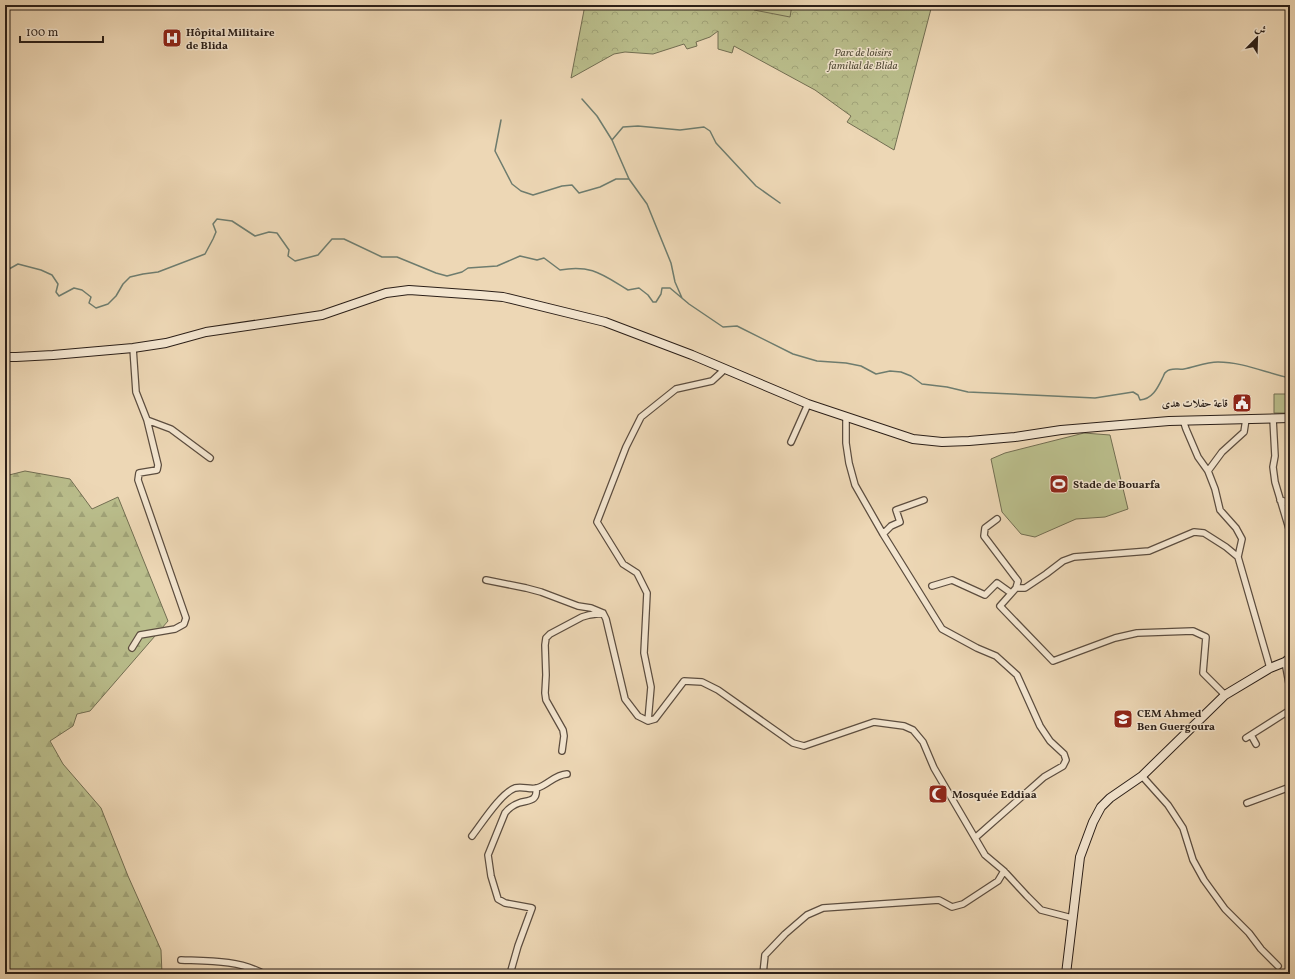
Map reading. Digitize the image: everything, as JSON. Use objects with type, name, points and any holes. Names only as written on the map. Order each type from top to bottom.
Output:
[{"type":"street","points":[[5,357],[53,355],[133,348],[166,343],[206,332],[322,315],[386,293],[409,290],[480,294],[503,297],[605,322],[692,355],[808,404],[913,439],[942,442],[1015,438],[1061,430],[1183,420],[1290,418]]},
{"type":"street","points":[[132,648],[140,635],[175,629],[184,624],[186,618],[138,480],[139,473],[156,470],[158,465],[147,420],[136,392],[133,348]]},
{"type":"street","points":[[648,720],[651,687],[644,653],[647,593],[637,573],[623,564],[597,522],[626,447],[641,417],[676,389],[712,381],[725,369]]},
{"type":"street","points":[[791,442],[808,404]]},
{"type":"street","points":[[846,417],[848,463],[855,485],[883,534],[942,629],[977,648],[996,656],[1017,675],[1040,726],[1050,741],[1064,754],[1066,760],[1063,766],[1044,777],[975,838]]},
{"type":"street","points":[[1208,471],[1222,452],[1244,432],[1246,419]]},
{"type":"street","points":[[1272,419],[1275,456],[1273,467],[1275,482],[1290,532]]},
{"type":"street","points":[[147,420],[171,429],[210,458]]},
{"type":"street","points":[[1183,420],[1198,457],[1208,471],[1215,489],[1220,510],[1236,528],[1242,539],[1238,557],[1270,668]]},
{"type":"street","points":[[883,534],[891,526],[900,522],[896,510],[924,500]]},
{"type":"street","points":[[1280,500],[1290,503]]},
{"type":"street","points":[[997,519],[985,528],[984,536],[1018,581],[1016,588],[1000,606],[1053,661],[1115,638],[1137,633],[1193,631],[1206,637],[1203,673],[1224,695]]},
{"type":"street","points":[[1016,588],[1025,588],[1063,561],[1074,556],[1149,551],[1194,532],[1204,533],[1226,547],[1238,557]]},
{"type":"street","points":[[486,580],[526,588],[603,613],[606,619],[625,699],[638,716],[648,720],[655,719],[684,681],[702,682],[718,690],[793,743],[804,746],[874,722],[904,726],[914,730],[923,742],[934,768],[985,855],[1004,871],[1026,896],[1041,910],[1072,918]]},
{"type":"street","points":[[932,586],[952,580],[985,595],[997,583],[1011,593]]},
{"type":"street","points":[[562,751],[564,736],[563,730],[546,700],[545,693],[546,638],[550,634],[582,617],[603,613]]},
{"type":"street","points":[[1066,974],[1080,857],[1093,822],[1101,807],[1110,798],[1142,776],[1224,695],[1270,668],[1288,662],[1290,689]]},
{"type":"street","points":[[1246,738],[1290,710]]},
{"type":"street","points":[[1251,735],[1256,744]]},
{"type":"street","points":[[472,836],[501,800],[515,788],[536,788],[559,775],[567,774]]},
{"type":"street","points":[[1142,776],[1168,805],[1183,828],[1193,860],[1204,880],[1224,909],[1250,933],[1260,950],[1278,966]]},
{"type":"street","points":[[1247,803],[1290,787]]},
{"type":"street","points":[[510,974],[518,946],[532,908],[505,903],[498,899],[491,876],[488,855],[505,813],[509,808],[519,803],[530,801],[535,798],[537,794],[536,788]]},
{"type":"street","points":[[763,974],[766,955],[785,934],[806,915],[823,908],[939,900],[952,907],[963,904],[998,881],[1004,871]]},
{"type":"street","points":[[180,960],[234,963],[257,970],[264,974]]},
{"type":"green space","name":"Parc de loisirs familial de Blida","points":[[585,5],[932,5],[894,150],[847,122],[851,116],[815,90],[734,46],[732,53],[718,49],[718,31],[710,37],[696,42],[697,46],[687,49],[684,44],[653,54],[625,52],[614,54],[571,78]]},
{"type":"green space","points":[[755,5],[792,5],[790,17],[754,10]]},
{"type":"green space","points":[[1274,394],[1290,394],[1290,413],[1274,413]]},
{"type":"green space","name":"Stade de Bouarfa","points":[[1084,433],[1110,435],[1128,509],[1105,517],[1076,519],[1035,537],[1021,534],[1002,512],[991,459],[1005,453]]},
{"type":"green space","points":[[25,471],[70,479],[92,509],[118,497],[168,621],[90,711],[77,714],[73,726],[50,741],[63,764],[101,808],[128,876],[161,950],[162,974],[5,974],[5,476]]},
{"type":"waterway","points":[[582,99],[597,116],[612,140],[629,179],[647,204],[671,263],[675,282],[682,298]]},
{"type":"waterway","points":[[501,120],[495,151],[512,184],[521,191],[533,195],[562,186],[572,185],[579,193],[600,187],[616,179],[629,179]]},
{"type":"waterway","points":[[612,140],[623,127],[638,126],[680,130],[704,127],[710,131],[716,143],[756,186],[780,203]]},
{"type":"waterway","points":[[5,284],[9,269],[18,264],[41,270],[52,275],[58,284],[56,292],[59,296],[74,288],[82,290],[91,297],[89,303],[96,308],[108,304],[130,277],[158,272],[205,254],[216,232],[213,224],[217,219],[232,221],[255,236],[269,232],[277,233],[289,250],[288,256],[295,261],[318,255],[332,239],[344,239],[382,257],[397,257],[447,276],[462,272],[468,268],[497,266],[520,256],[537,260],[544,258],[560,270],[580,268],[589,270],[604,275],[628,290],[639,288],[648,295],[653,302],[656,302],[661,294],[662,288],[670,288],[689,304],[723,327],[737,326],[793,354],[817,361],[846,363],[861,366],[876,374],[890,371],[901,372],[911,376],[922,384],[947,387],[968,392],[1095,398],[1133,392],[1138,395],[1140,400],[1152,395],[1164,373],[1168,370],[1184,369],[1214,362],[1227,362],[1290,378]]},
{"type":"place","name":"Hôpital Militaire de Blida","points":[[172,38]]},
{"type":"place","name":"قاعة حفلات هدى","points":[[1242,403]]},
{"type":"place","name":"Stade de Bouarfa","points":[[1059,484]]},
{"type":"place","name":"CEM Ahmed Ben Guergoura","points":[[1123,719]]},
{"type":"place","name":"Mosquée Eddiaa","points":[[938,794]]}]
